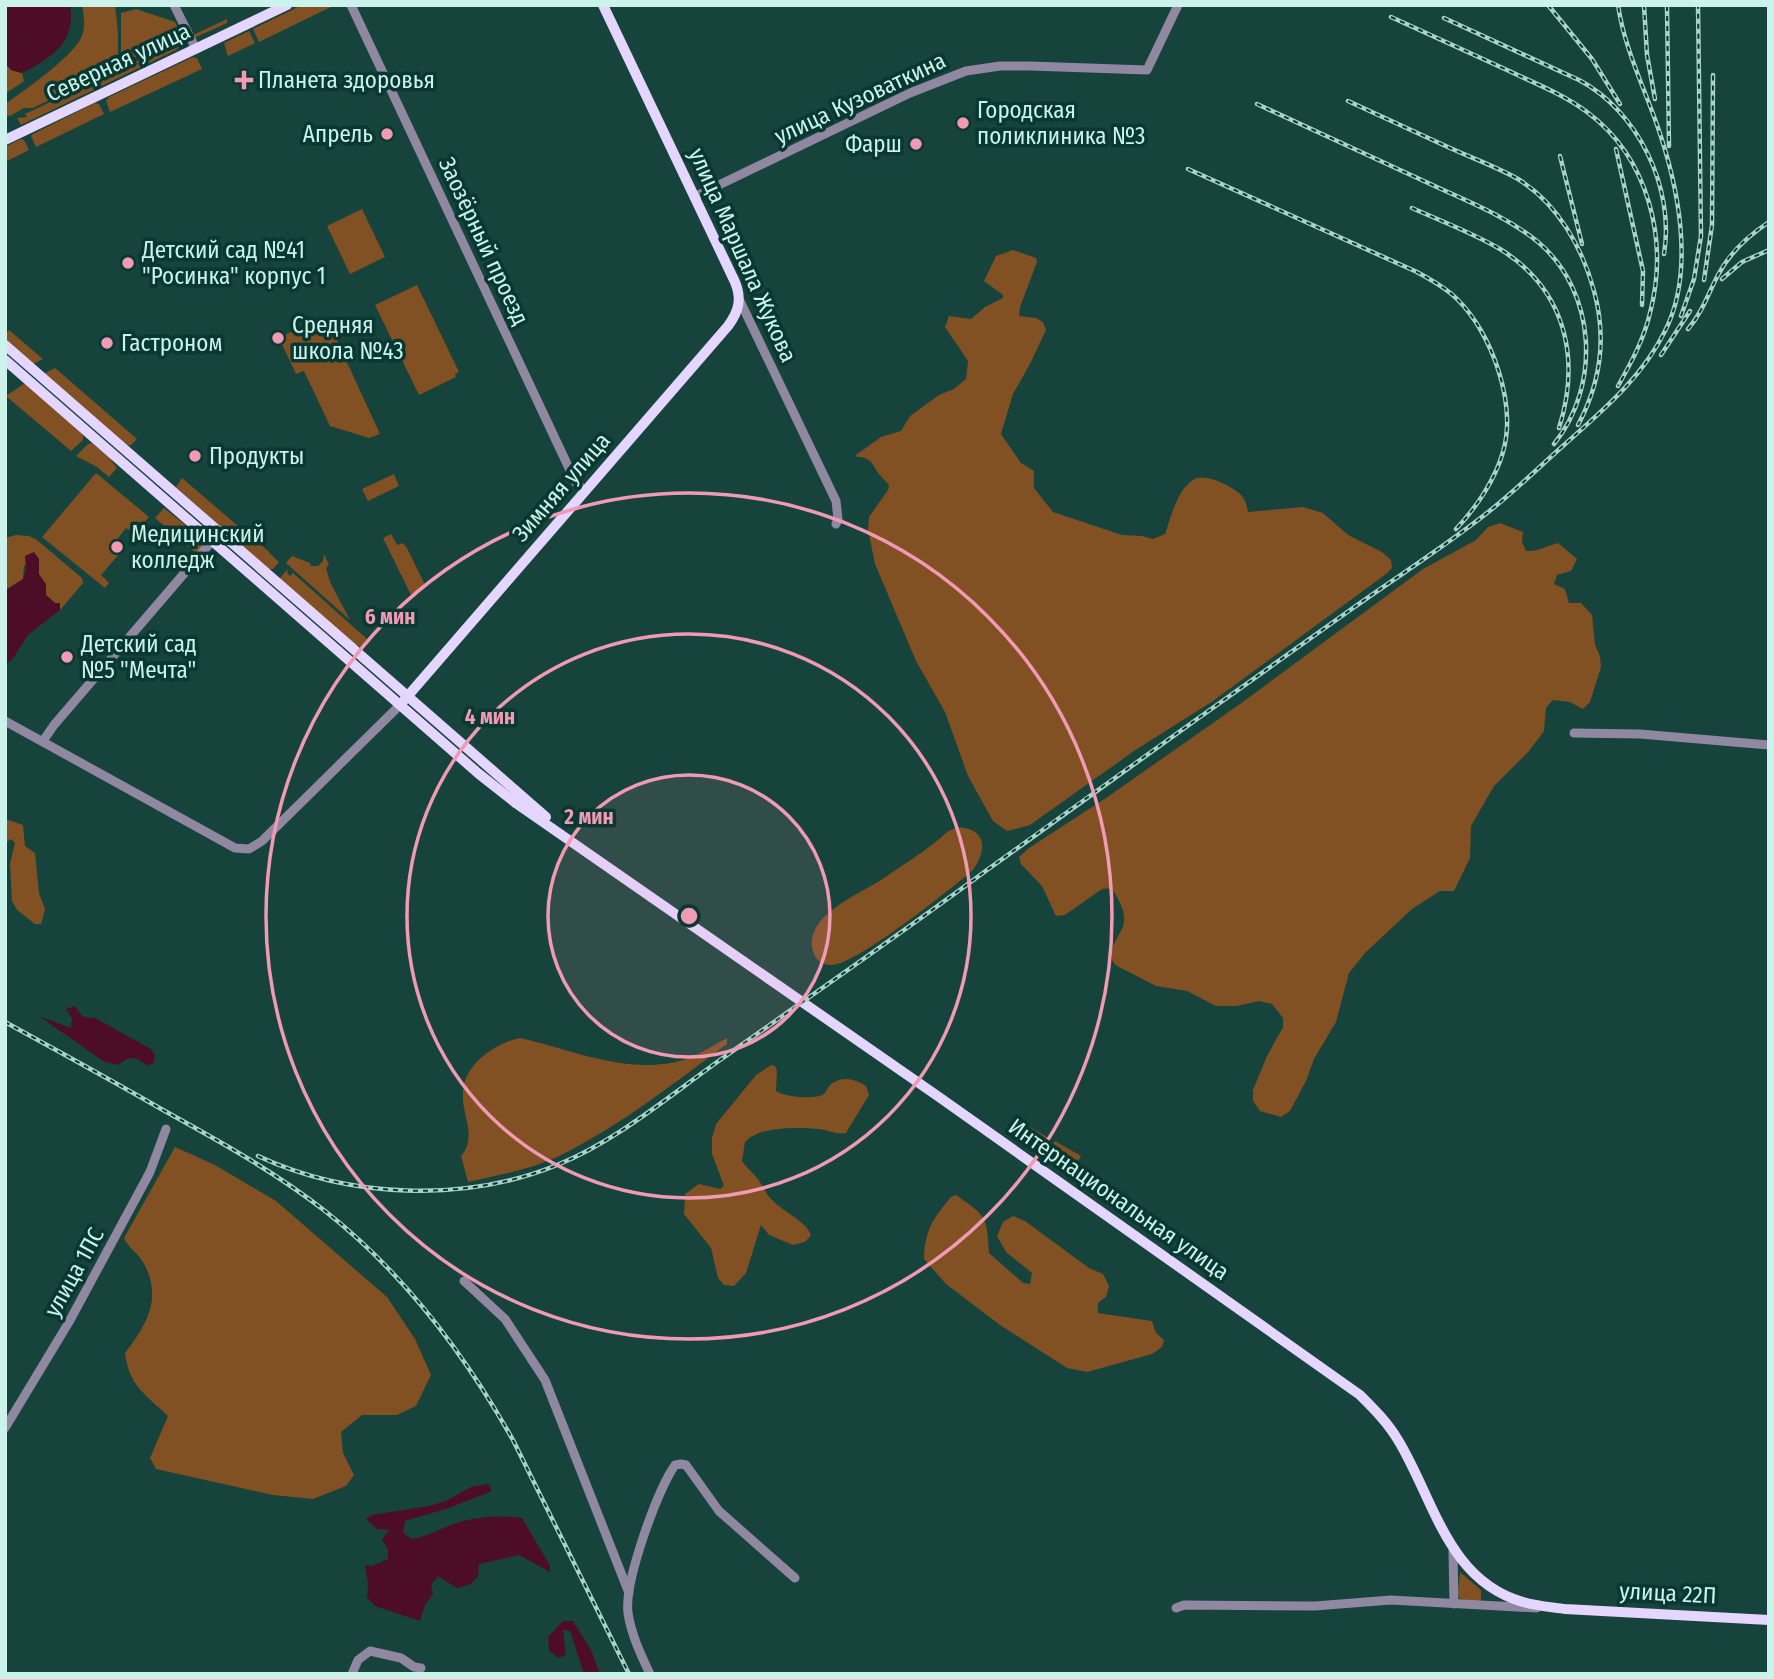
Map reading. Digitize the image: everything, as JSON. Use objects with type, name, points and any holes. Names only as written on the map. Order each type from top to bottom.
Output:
[{"type":"main road","name":"Северная улица","points":[[5,140],[287,5]]},
{"type":"main road","name":"улица Маршала Жукова","points":[[603,5],[735,282],[740,301]]},
{"type":"main road","name":"Зимняя улица","points":[[404,700],[728,326],[740,301]]},
{"type":"main road","name":"Интернациональная улица","points":[[5,345],[212,541],[318,626]]},
{"type":"main road","name":"Интернациональная улица","points":[[5,360],[95,431],[404,700],[597,858],[1360,1395],[1398,1440],[1453,1551],[1468,1569],[1486,1583],[1524,1603],[1565,1609]]},
{"type":"main road","name":"улица 22П","points":[[1565,1609],[1769,1620]]},
{"type":"street","points":[[174,5],[196,49]]},
{"type":"street","name":"Заозёрный проезд","points":[[351,5],[576,483],[585,491]]},
{"type":"street","name":"улица Кузоваткина","points":[[694,197],[961,72],[1010,66],[1147,70],[1178,5]]},
{"type":"street","name":"улица Маршала Жукова","points":[[740,301],[836,501],[836,524]]},
{"type":"street","points":[[728,326],[746,317]]},
{"type":"street","points":[[728,326],[741,324],[751,328]]},
{"type":"street","points":[[43,741],[212,541]]},
{"type":"street","name":"Зимняя улица","points":[[5,721],[242,850],[262,841],[404,700]]},
{"type":"street","points":[[1574,733],[1640,734],[1769,744]]},
{"type":"street","name":"улица 1ПС","points":[[5,1428],[69,1322],[150,1172],[166,1129]]},
{"type":"street","points":[[464,1281],[505,1319],[545,1380],[629,1593]]},
{"type":"street","points":[[650,1674],[630,1622],[629,1593],[646,1526],[673,1468],[686,1465],[719,1511],[795,1578]]},
{"type":"street","points":[[1453,1551],[1454,1604]]},
{"type":"street","points":[[1455,1571],[1460,1567],[1468,1569]]},
{"type":"street","points":[[1476,1606],[1487,1597],[1486,1583]]},
{"type":"street","points":[[1176,1608],[1184,1605],[1315,1606],[1391,1600],[1565,1609]]},
{"type":"street","points":[[352,1674],[358,1660],[370,1651],[401,1658],[414,1667],[421,1668]]},
{"type":"shaded area","points":[[5,5],[70,5],[70,29],[60,47],[22,73],[11,70],[5,63]]},
{"type":"shaded area","points":[[82,5],[115,5],[118,66],[33,108],[24,108],[10,116],[5,115],[5,104],[47,73],[76,46],[84,30]]},
{"type":"shaded area","points":[[302,5],[335,5],[259,42],[253,29]]},
{"type":"shaded area","points":[[136,9],[175,22],[179,30],[177,36],[164,38],[140,56],[125,59],[121,54],[121,13]]},
{"type":"shaded area","points":[[227,19],[227,23],[183,43],[176,50],[21,125],[17,118],[27,117],[25,114]]},
{"type":"shaded area","points":[[249,31],[255,43],[228,56],[224,43]]},
{"type":"shaded area","points":[[193,57],[197,58],[202,69],[110,112],[106,101],[109,97]]},
{"type":"shaded area","points":[[5,63],[11,70],[22,73],[24,81],[5,94]]},
{"type":"shaded area","points":[[95,103],[99,104],[104,114],[36,147],[31,136],[33,134]]},
{"type":"shaded area","points":[[21,139],[29,150],[5,162],[5,147]]},
{"type":"shaded area","points":[[362,209],[385,257],[350,274],[327,226]]},
{"type":"shaded area","points":[[1013,250],[1036,258],[1037,262],[1019,316],[1036,318],[1043,322],[1046,330],[1013,394],[1001,434],[1021,463],[1034,471],[1034,488],[1053,512],[1122,535],[1153,539],[1165,534],[1175,504],[1187,484],[1198,478],[1210,478],[1239,493],[1248,512],[1303,507],[1323,513],[1348,535],[1382,552],[1391,560],[1392,568],[1213,701],[1134,751],[1030,825],[1007,831],[993,821],[968,776],[945,712],[916,661],[875,564],[868,529],[869,517],[889,485],[869,460],[856,455],[881,437],[901,431],[910,416],[966,379],[968,361],[945,327],[949,316],[971,319],[985,307],[1003,298],[1003,295],[984,281],[996,256]]},
{"type":"shaded area","points":[[417,285],[459,372],[455,374],[456,377],[419,395],[375,305]]},
{"type":"shaded area","points":[[328,321],[380,434],[369,438],[330,426],[304,371],[296,374],[279,338],[298,328],[301,334]]},
{"type":"shaded area","points":[[9,330],[43,359],[33,364],[6,340],[5,335]]},
{"type":"shaded area","points":[[55,368],[137,439],[130,446],[120,440],[43,374]]},
{"type":"shaded area","points":[[25,383],[83,435],[83,440],[71,451],[6,396]]},
{"type":"shaded area","points":[[92,443],[108,456],[117,468],[109,477],[76,456]]},
{"type":"shaded area","points":[[96,473],[149,517],[135,534],[126,528],[112,546],[120,553],[101,575],[109,583],[105,588],[42,537]]},
{"type":"shaded area","points":[[394,474],[399,486],[368,501],[362,489]]},
{"type":"shaded area","points":[[182,478],[279,562],[273,569],[268,569],[176,487]]},
{"type":"shaded area","points":[[164,508],[204,540],[204,545],[197,554],[155,518]]},
{"type":"shaded area","points":[[1500,523],[1523,532],[1522,542],[1526,551],[1558,543],[1577,559],[1571,571],[1557,575],[1554,584],[1565,589],[1569,603],[1581,603],[1592,615],[1595,645],[1601,667],[1590,702],[1583,709],[1570,702],[1553,700],[1546,708],[1544,731],[1529,751],[1494,786],[1471,826],[1470,858],[1454,891],[1440,891],[1412,909],[1366,952],[1349,973],[1336,1022],[1314,1059],[1290,1111],[1281,1117],[1260,1111],[1253,1101],[1253,1090],[1283,1027],[1283,1018],[1272,1004],[1259,1001],[1237,1006],[1216,1006],[1187,991],[1156,986],[1117,966],[1112,960],[1113,948],[1124,918],[1114,892],[1102,889],[1065,915],[1056,916],[1042,886],[1021,864],[1019,857],[1240,704],[1423,569],[1476,540],[1488,527]]},
{"type":"shaded area","points":[[391,534],[397,545],[403,543],[407,548],[426,587],[411,595],[383,538]]},
{"type":"shaded area","points":[[16,535],[37,540],[82,578],[83,583],[60,610],[60,603],[55,603],[46,595],[45,585],[40,577],[24,565],[23,579],[5,590],[5,538]]},
{"type":"shaded area","points":[[34,552],[39,559],[39,574],[46,584],[46,595],[55,603],[60,603],[60,610],[28,635],[12,660],[5,664],[5,591],[23,579],[26,569],[25,556]]},
{"type":"shaded area","points":[[324,554],[329,565],[326,568],[330,582],[350,620],[286,563],[292,556],[310,563],[311,566],[318,566],[323,561]]},
{"type":"shaded area","points":[[288,569],[290,576],[293,573],[367,639],[361,647],[350,641],[279,579]]},
{"type":"shaded area","points":[[5,819],[23,825],[25,846],[35,853],[39,893],[45,909],[41,924],[35,924],[17,910],[12,901],[10,864],[15,843],[11,839],[5,843]]},
{"type":"shaded area","points":[[957,827],[974,831],[982,841],[981,855],[973,870],[904,924],[862,952],[833,965],[818,960],[812,942],[815,929],[824,918],[849,898],[887,876]]},
{"type":"shaded area","points":[[75,1006],[83,1017],[95,1018],[151,1049],[155,1056],[153,1064],[147,1065],[135,1058],[127,1059],[118,1065],[103,1061],[39,1016],[71,1028],[72,1018],[66,1009]]},
{"type":"shaded area","points":[[520,1038],[604,1060],[647,1065],[689,1058],[727,1038],[727,1044],[646,1103],[583,1144],[539,1164],[468,1182],[461,1156],[469,1133],[463,1101],[465,1082],[469,1072],[483,1056]]},
{"type":"shaded area","points":[[771,1065],[775,1066],[777,1071],[776,1091],[785,1095],[820,1096],[830,1085],[844,1079],[866,1086],[869,1095],[846,1133],[790,1128],[769,1130],[745,1142],[742,1161],[771,1199],[804,1225],[811,1235],[805,1242],[793,1245],[769,1235],[761,1225],[746,1273],[734,1286],[724,1285],[718,1278],[711,1248],[684,1214],[685,1194],[699,1184],[720,1189],[724,1186],[712,1154],[712,1138],[716,1124],[756,1075]]},
{"type":"shaded area","points":[[1019,1121],[1049,1138],[1042,1151],[1014,1132]]},
{"type":"shaded area","points":[[1055,1141],[1081,1156],[1072,1172],[1047,1155]]},
{"type":"shaded area","points":[[175,1147],[215,1165],[276,1201],[387,1297],[415,1339],[431,1375],[416,1406],[397,1415],[362,1415],[341,1432],[343,1453],[354,1475],[346,1486],[313,1499],[273,1495],[156,1469],[150,1458],[168,1416],[140,1389],[127,1364],[125,1353],[146,1320],[152,1297],[148,1272],[124,1238]]},
{"type":"shaded area","points":[[956,1195],[983,1218],[989,1253],[1023,1283],[1030,1284],[1032,1273],[1006,1252],[997,1236],[1003,1222],[1013,1216],[1025,1221],[1089,1268],[1103,1274],[1109,1286],[1106,1297],[1098,1303],[1098,1313],[1152,1321],[1156,1333],[1164,1340],[1162,1347],[1152,1354],[1087,1372],[1067,1368],[1000,1325],[946,1284],[924,1259],[931,1225],[951,1197]]},
{"type":"shaded area","points":[[488,1484],[492,1491],[405,1521],[403,1533],[412,1539],[473,1519],[522,1518],[550,1566],[550,1572],[519,1555],[479,1564],[478,1576],[471,1584],[457,1588],[438,1576],[431,1585],[433,1594],[425,1605],[420,1621],[375,1606],[367,1597],[365,1565],[372,1566],[388,1559],[388,1549],[382,1540],[389,1530],[377,1529],[366,1519],[372,1515],[429,1506],[446,1501],[471,1487]]},
{"type":"shaded area","points":[[1460,1572],[1481,1590],[1481,1600],[1476,1602],[1460,1599]]},
{"type":"shaded area","points":[[563,1621],[573,1621],[591,1650],[600,1674],[584,1674],[570,1631],[563,1630],[566,1655],[559,1658],[549,1651],[548,1637]]},
{"type":"railway","points":[[1548,5],[1592,59],[1620,104]]},
{"type":"railway","points":[[258,1156],[293,1170],[368,1187],[445,1190],[484,1186],[521,1177],[557,1165],[600,1144],[1454,538],[1507,497],[1633,379],[1665,331],[1680,281],[1680,227],[1671,172],[1629,50],[1618,5]]},
{"type":"railway","points":[[1644,5],[1647,55],[1655,99]]},
{"type":"railway","points":[[1681,316],[1694,279],[1701,236],[1698,5]]},
{"type":"railway","points":[[1667,6],[1669,146]]},
{"type":"railway","points":[[1391,17],[1568,100],[1587,112],[1608,131],[1626,153],[1649,202],[1657,257],[1655,285],[1647,323],[1637,351],[1618,386]]},
{"type":"railway","points":[[1444,18],[1579,80],[1619,111],[1635,131],[1657,178],[1664,203],[1664,254]]},
{"type":"railway","points":[[1704,280],[1712,225],[1713,75]]},
{"type":"railway","points":[[1348,101],[1518,179],[1545,201],[1567,228],[1583,258],[1594,291],[1601,343],[1597,376],[1578,425]]},
{"type":"railway","points":[[1257,104],[1498,216],[1538,242],[1558,263],[1572,286],[1586,340],[1580,395],[1569,421],[1554,444]]},
{"type":"railway","points":[[1616,149],[1643,271],[1642,305]]},
{"type":"railway","points":[[1560,156],[1582,244]]},
{"type":"railway","points":[[1188,169],[1417,272],[1448,291],[1470,313],[1491,350],[1498,370],[1507,413],[1506,433],[1500,462],[1490,483],[1478,503],[1456,529]]},
{"type":"railway","points":[[1412,208],[1500,249],[1540,284],[1553,305],[1567,351],[1568,376],[1559,428]]},
{"type":"railway","points":[[1688,329],[1728,259],[1747,239],[1769,222]]},
{"type":"railway","points":[[1722,279],[1742,262],[1769,250]]},
{"type":"railway","points":[[1661,355],[1690,311]]},
{"type":"railway","points":[[5,1022],[267,1170],[325,1211],[381,1261],[430,1316],[494,1408],[513,1440],[629,1674]]},
{"type":"place","name":"Планета здоровья","points":[[244,80]]},
{"type":"place","name":"Городская поликлиника №3","points":[[963,123]]},
{"type":"place","name":"Апрель","points":[[387,134]]},
{"type":"place","name":"Фарш","points":[[916,144]]},
{"type":"place","name":"Детский сад №41 \"Росинка\" корпус 1","points":[[128,263]]},
{"type":"place","name":"Средняя школа №43","points":[[278,338]]},
{"type":"place","name":"Гастроном","points":[[107,343]]},
{"type":"place","name":"Продукты","points":[[195,456]]},
{"type":"place","name":"Медицинский колледж","points":[[117,547]]},
{"type":"place","name":"Детский сад №5 \"Мечта\"","points":[[67,657]]}]
